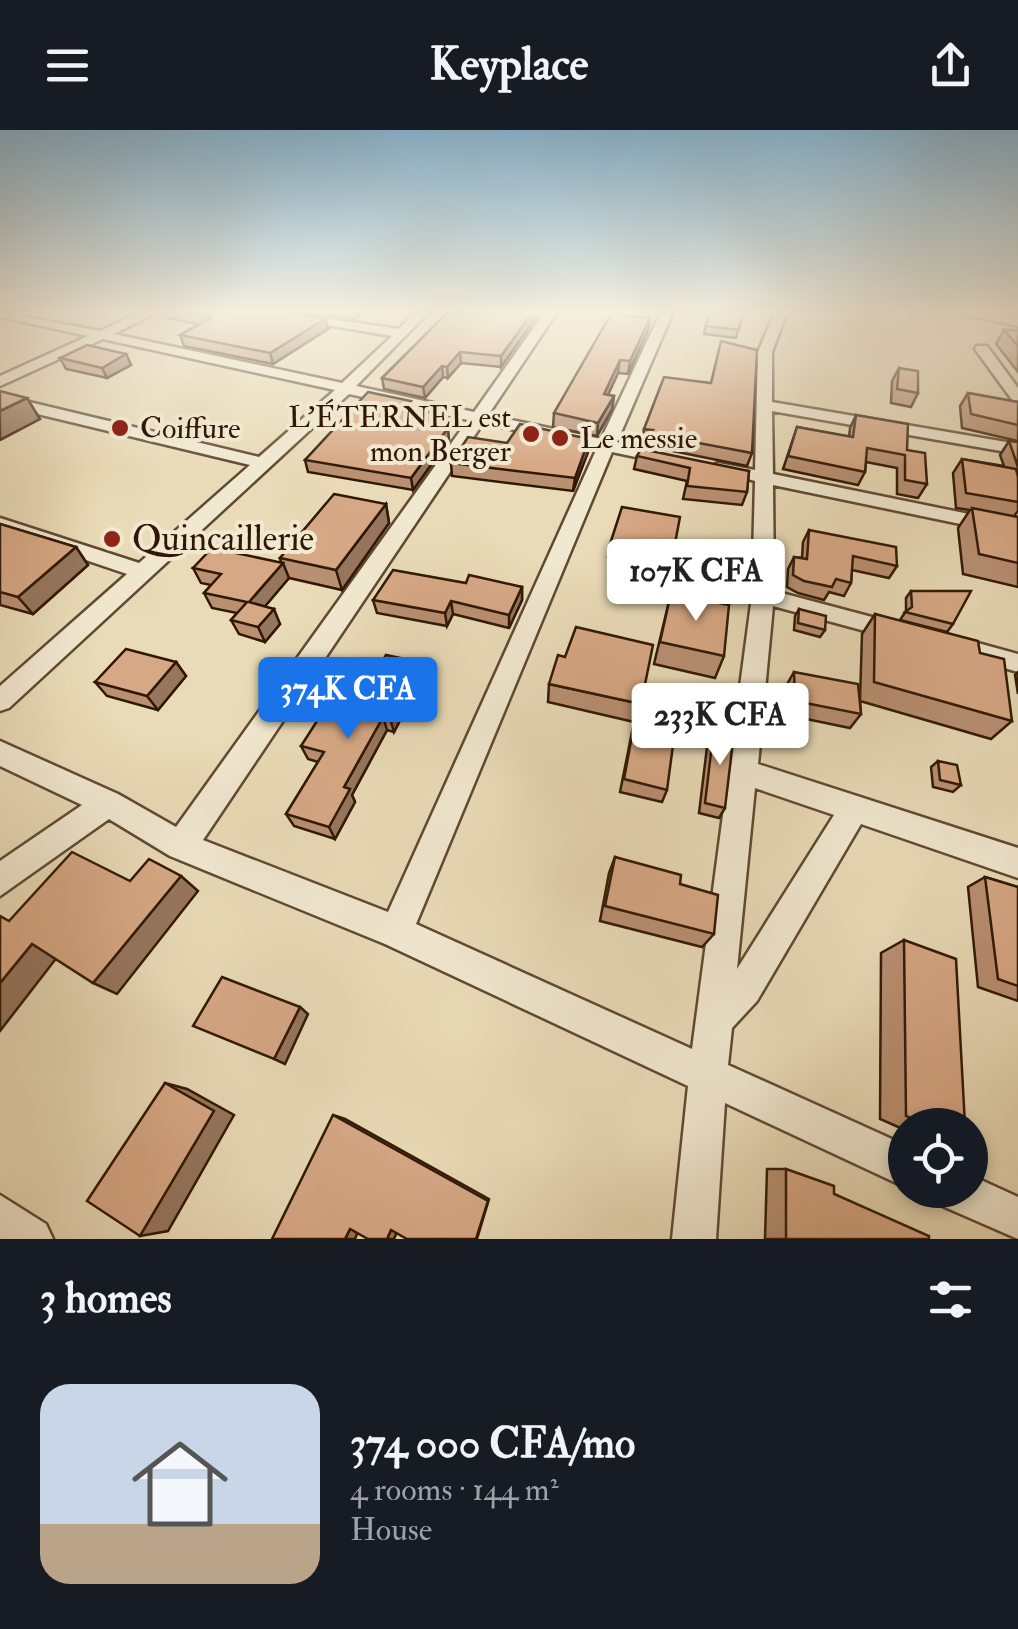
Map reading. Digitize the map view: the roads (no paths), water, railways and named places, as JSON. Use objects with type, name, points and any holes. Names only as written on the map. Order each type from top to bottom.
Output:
[{"type":"street","points":[[0,382],[40,364]]},
{"type":"street","points":[[225,364],[685,462]]},
{"type":"street","points":[[0,701],[370,364]]},
{"type":"street","points":[[181,846],[515,364]]},
{"type":"street","points":[[396,932],[644,364]]},
{"type":"street","points":[[694,1239],[708,1074],[762,596],[766,364]]},
{"type":"street","points":[[993,364],[1018,398]]},
{"type":"street","points":[[0,400],[261,463]]},
{"type":"street","points":[[765,405],[1018,450]]},
{"type":"street","points":[[705,466],[1018,530]]},
{"type":"street","points":[[0,524],[141,572]]},
{"type":"street","points":[[762,596],[1018,662]]},
{"type":"street","points":[[0,753],[108,804],[181,846],[396,932],[888,1158]]},
{"type":"street","points":[[742,772],[1018,863]]},
{"type":"street","points":[[0,880],[108,804]]},
{"type":"street","points":[[714,1020],[745,989],[854,808]]},
{"type":"street","points":[[988,1205],[1018,1219]]},
{"type":"street","points":[[0,1218],[31,1239]]},
{"type":"place","name":"Coiffure","points":[[120,428]]},
{"type":"place","name":"L'ÉTERNEL est mon Berger","points":[[531,434]]},
{"type":"place","name":"Le messie","points":[[560,438]]},
{"type":"place","name":"Quincaillerie","points":[[112,539]]}]
